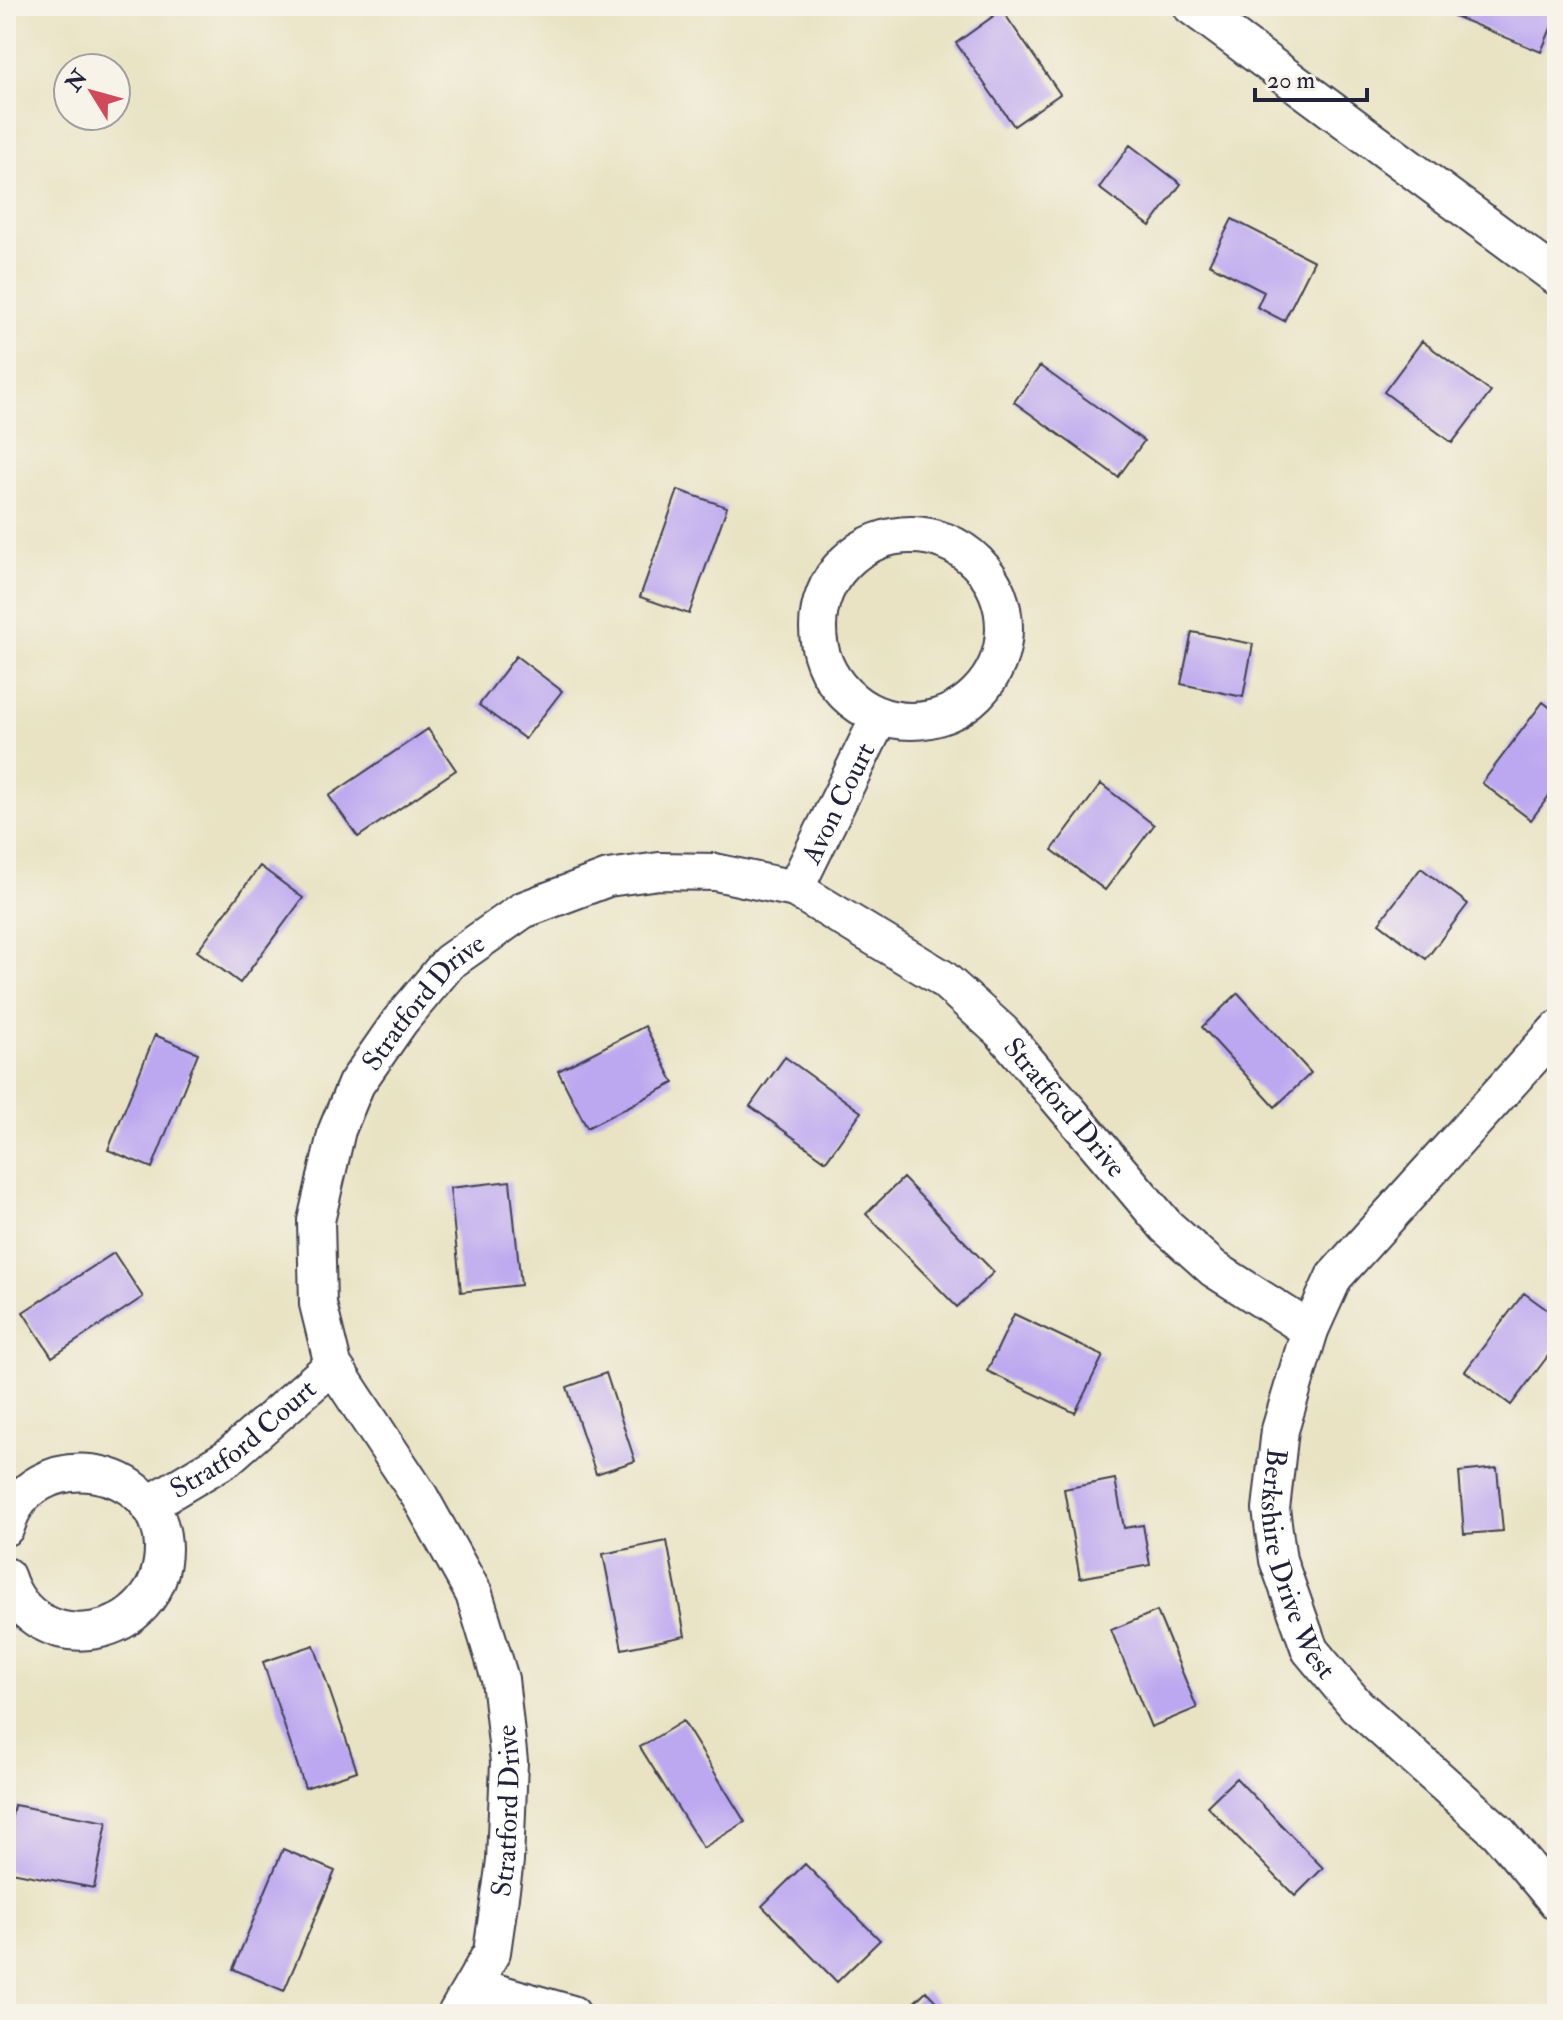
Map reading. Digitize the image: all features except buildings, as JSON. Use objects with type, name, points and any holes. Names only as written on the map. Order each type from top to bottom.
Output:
[{"type":"street","points":[[1191,6],[1557,277]]},
{"type":"street","name":"Avon Court","points":[[894,536],[938,539],[958,547],[991,579],[1005,623],[996,667],[976,695],[948,714],[926,721],[880,716],[852,700],[830,675],[818,633],[827,589],[854,555],[873,543],[894,536]]},
{"type":"street","name":"Avon Court","points":[[795,889],[880,716]]},
{"type":"street","name":"Stratford Drive","points":[[465,2000],[492,1952],[505,1861],[509,1762],[500,1679],[474,1594],[420,1497],[333,1365],[318,1304],[316,1221],[337,1130],[356,1084],[400,1021],[449,962],[523,910],[608,878],[659,871],[715,872],[795,889],[942,978],[1002,1032],[1166,1226],[1214,1269],[1310,1330]]},
{"type":"street","name":"Berkshire Drive West","points":[[1557,1030],[1334,1277],[1310,1330],[1280,1430],[1271,1509],[1278,1560],[1310,1650],[1356,1705],[1498,1832],[1557,1902]]},
{"type":"street","name":"Stratford Court","points":[[148,1505],[227,1458],[333,1365]]},
{"type":"street","name":"Stratford Court","points":[[6,1527],[22,1497],[41,1482],[63,1473],[87,1471],[111,1476],[132,1487],[148,1505],[161,1535],[161,1568],[154,1589],[141,1607],[124,1621],[83,1633],[60,1630],[23,1607],[6,1576]]},
{"type":"street","points":[[465,2000],[572,2014]]}]
